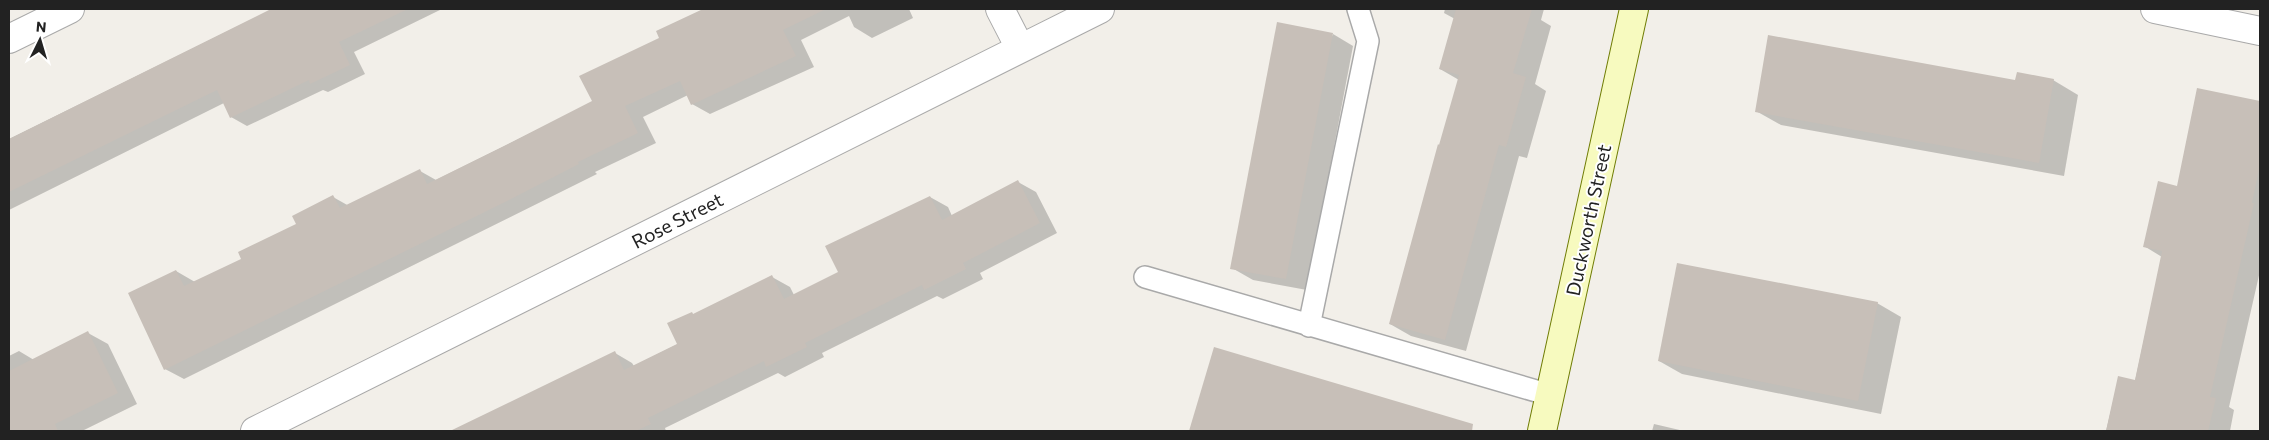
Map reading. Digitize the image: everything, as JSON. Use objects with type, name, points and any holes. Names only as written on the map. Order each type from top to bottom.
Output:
[{"type":"main road","name":"Duckworth Street","points":[[1542,431],[1634,9]]},
{"type":"street","points":[[9,39],[70,9]]},
{"type":"street","points":[[1000,9],[1020,48]]},
{"type":"street","name":"Rose Street","points":[[255,431],[1100,9]]},
{"type":"street","points":[[2154,9],[2260,31]]},
{"type":"lane","points":[[1309,326],[1368,41],[1358,9]]},
{"type":"lane","points":[[1145,277],[1550,396]]},
{"type":"building","points":[[271,9],[408,9],[339,42],[350,65],[310,84],[309,80],[230,118],[217,90],[9,192],[9,139]]},
{"type":"building","points":[[703,9],[826,9],[783,30],[796,56],[691,105],[680,81],[625,106],[638,133],[578,162],[579,164],[503,203],[164,370],[128,293],[176,270],[184,286],[241,259],[238,252],[296,224],[292,216],[333,195],[340,208],[420,169],[427,184],[502,147],[592,101],[579,76],[659,38],[656,31]]},
{"type":"building","points":[[1456,9],[1532,9],[1513,73],[1526,77],[1506,147],[1499,145],[1445,340],[1389,324],[1438,144],[1459,75],[1439,69]]},
{"type":"building","points":[[1277,22],[1333,33],[1286,279],[1230,269]]},
{"type":"building","points":[[1768,35],[2015,80],[2017,72],[2054,79],[2039,163],[1755,112]]},
{"type":"building","points":[[2197,88],[2260,101],[2260,165],[2252,203],[2254,203],[2210,397],[2216,398],[2208,431],[2106,431],[2118,376],[2135,380],[2162,251],[2143,247],[2158,181],[2177,186]]},
{"type":"building","points":[[1018,180],[1040,223],[963,263],[966,269],[924,290],[922,285],[805,343],[807,347],[766,367],[764,361],[648,418],[651,424],[636,431],[450,431],[615,351],[624,370],[677,344],[667,323],[692,312],[693,314],[772,275],[784,299],[838,272],[825,246],[930,196],[942,220]]},
{"type":"building","points":[[1677,263],[1878,302],[1858,401],[1658,361]]},
{"type":"building","points":[[88,331],[118,393],[55,424],[58,431],[9,431],[9,371]]},
{"type":"building","points":[[1214,347],[1473,424],[1472,431],[1189,431]]}]
